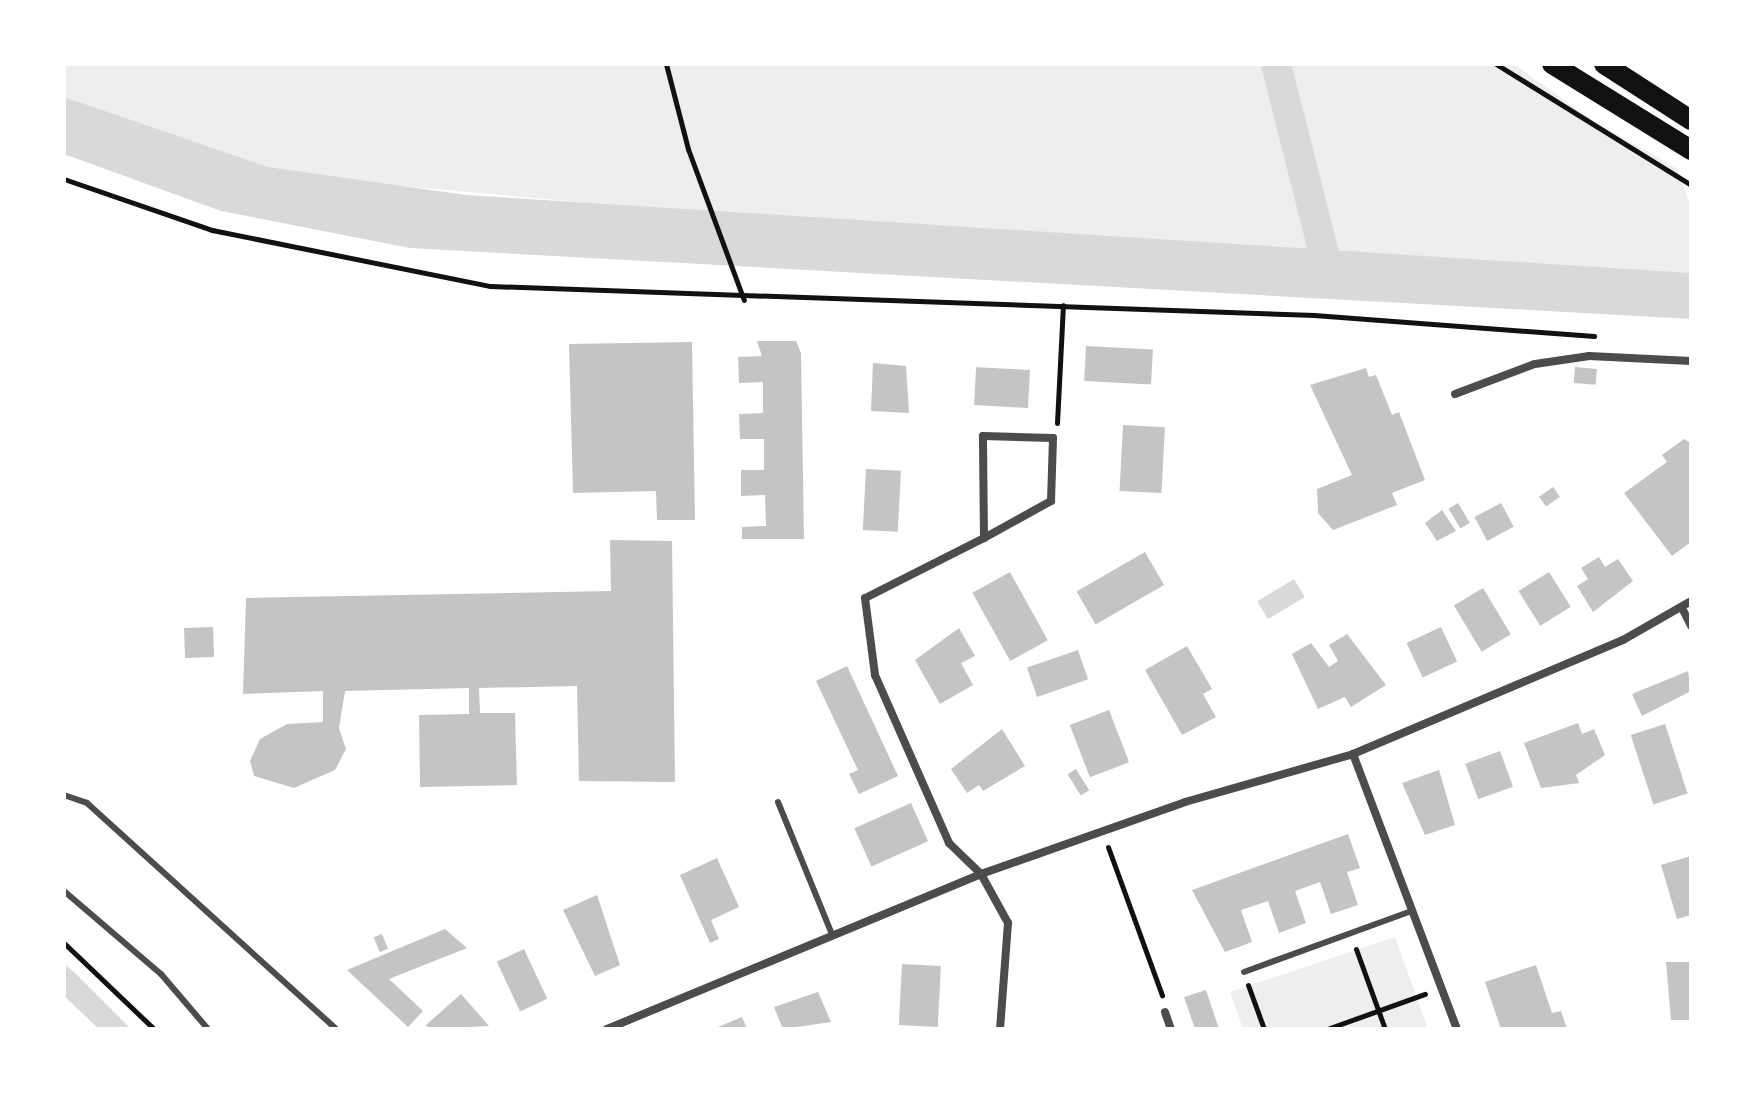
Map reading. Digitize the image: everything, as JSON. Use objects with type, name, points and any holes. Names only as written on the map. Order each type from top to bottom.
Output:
[{"type":"main road","points":[[1552,64],[1691,150]]},
{"type":"main road","points":[[1604,64],[1691,120]]},
{"type":"street","points":[[1455,394],[1535,364],[1612,357],[1691,361]]},
{"type":"street","points":[[984,538],[983,436],[1053,438],[1051,501],[984,538],[865,598],[875,675],[949,843],[981,874],[1008,923],[1000,1029]]},
{"type":"street","points":[[607,1029],[831,932],[981,874],[1102,831],[1353,754],[1682,608],[1691,601]]},
{"type":"street","points":[[1682,608],[1691,626]]},
{"type":"street","points":[[1353,754],[1457,1029]]},
{"type":"street","points":[[1165,1012],[1171,1029]]},
{"type":"lane","points":[[64,795],[87,803],[336,1029]]},
{"type":"lane","points":[[778,802],[831,932]]},
{"type":"lane","points":[[64,891],[161,974],[208,1029]]},
{"type":"lane","points":[[1244,972],[1412,911]]},
{"type":"path","points":[[666,64],[710,212],[744,300]]},
{"type":"path","points":[[1496,64],[1691,185]]},
{"type":"path","points":[[64,179],[212,230],[440,280],[744,300],[1063,305],[1557,329],[1600,337],[1612,357]]},
{"type":"path","points":[[1053,438],[1060,415],[1063,305]]},
{"type":"path","points":[[1102,831],[1165,1012]]},
{"type":"path","points":[[1350,933],[1385,1029]]},
{"type":"path","points":[[64,943],[154,1029]]},
{"type":"path","points":[[1244,972],[1264,1029]]},
{"type":"path","points":[[1327,1029],[1441,988]]},
{"type":"shaded area","points":[[64,64],[1514,64],[1593,121],[1677,168],[1691,207],[1691,273],[733,216],[368,183],[268,167],[122,120],[64,97]]},
{"type":"shaded area","points":[[64,97],[268,167],[466,195],[1691,273],[1691,319],[410,248],[221,211],[64,154]]},
{"type":"shaded area","points":[[1294,579],[1305,597],[1268,619],[1257,601]]},
{"type":"shaded area","points":[[1395,937],[1428,1029],[1243,1029],[1230,992]]},
{"type":"shaded area","points":[[64,963],[131,1029],[99,1029],[64,996]]},
{"type":"building","points":[[757,341],[796,341],[801,353],[804,539],[742,539],[742,527],[766,526],[765,495],[741,496],[741,470],[764,470],[764,439],[740,439],[739,414],[763,413],[763,382],[739,383],[738,357],[762,356]]},
{"type":"building","points":[[692,342],[695,520],[657,520],[656,491],[573,493],[569,344]]},
{"type":"building","points":[[1086,346],[1153,350],[1151,384],[1084,381]]},
{"type":"building","points":[[873,363],[906,366],[909,413],[871,411]]},
{"type":"building","points":[[976,367],[1030,370],[1028,408],[974,405]]},
{"type":"building","points":[[1575,367],[1597,369],[1596,385],[1574,383]]},
{"type":"building","points":[[1366,368],[1369,377],[1376,375],[1392,415],[1399,412],[1425,480],[1392,493],[1397,505],[1333,530],[1318,513],[1317,489],[1352,475],[1310,385]]},
{"type":"building","points":[[1123,425],[1165,427],[1161,493],[1120,491]]},
{"type":"building","points":[[1684,439],[1691,443],[1691,542],[1672,556],[1624,493],[1667,462],[1662,455]]},
{"type":"building","points":[[866,469],[901,471],[898,532],[863,530]]},
{"type":"building","points":[[1553,487],[1560,497],[1546,507],[1539,497]]},
{"type":"building","points":[[1458,503],[1470,523],[1460,528],[1449,509]]},
{"type":"building","points":[[1501,503],[1514,527],[1487,541],[1475,517]]},
{"type":"building","points":[[1442,510],[1456,531],[1437,541],[1425,523]]},
{"type":"building","points":[[610,540],[672,541],[675,782],[579,781],[577,686],[479,688],[480,713],[515,713],[517,785],[420,787],[419,715],[469,714],[469,688],[345,691],[339,728],[346,749],[335,770],[294,788],[254,776],[250,761],[260,739],[287,724],[323,722],[323,691],[243,694],[246,598],[611,591]]},
{"type":"building","points":[[1145,552],[1164,585],[1096,624],[1077,592]]},
{"type":"building","points":[[1599,557],[1605,567],[1618,559],[1633,581],[1593,612],[1577,586],[1588,579],[1581,568]]},
{"type":"building","points":[[1010,572],[1048,640],[1010,661],[972,593]]},
{"type":"building","points":[[1549,572],[1571,607],[1540,626],[1518,591]]},
{"type":"building","points":[[1483,588],[1511,634],[1482,652],[1454,606]]},
{"type":"building","points":[[213,627],[214,657],[185,658],[184,628]]},
{"type":"building","points":[[1441,627],[1457,661],[1423,677],[1407,643]]},
{"type":"building","points":[[959,628],[975,656],[961,663],[973,685],[940,704],[915,660]]},
{"type":"building","points":[[1347,634],[1386,685],[1351,707],[1345,697],[1318,709],[1292,654],[1311,643],[1329,667],[1338,661],[1329,645]]},
{"type":"building","points":[[1187,646],[1212,689],[1203,694],[1216,717],[1182,735],[1145,670]]},
{"type":"building","points":[[1078,650],[1088,679],[1037,697],[1027,668]]},
{"type":"building","points":[[847,666],[898,776],[859,794],[849,774],[858,770],[816,681]]},
{"type":"building","points":[[1688,671],[1691,691],[1642,716],[1632,694]]},
{"type":"building","points":[[1109,710],[1129,762],[1090,777],[1070,725]]},
{"type":"building","points":[[1578,723],[1582,734],[1594,729],[1605,755],[1576,775],[1579,783],[1541,788],[1524,743]]},
{"type":"building","points":[[1665,724],[1688,793],[1653,805],[1631,735]]},
{"type":"building","points":[[1002,729],[1025,766],[983,791],[979,785],[967,793],[951,769]]},
{"type":"building","points":[[1500,751],[1513,787],[1478,799],[1465,764]]},
{"type":"building","points":[[1076,769],[1089,790],[1081,796],[1068,774]]},
{"type":"building","points":[[1439,770],[1455,825],[1425,835],[1402,783]]},
{"type":"building","points":[[911,803],[928,841],[871,867],[854,828]]},
{"type":"building","points":[[1348,834],[1360,868],[1347,872],[1358,905],[1331,914],[1320,882],[1295,891],[1306,923],[1279,933],[1268,901],[1241,910],[1252,942],[1225,952],[1192,890]]},
{"type":"building","points":[[1691,856],[1691,915],[1677,919],[1661,865]]},
{"type":"building","points":[[717,858],[739,907],[711,920],[719,939],[710,943],[680,875]]},
{"type":"building","points":[[597,895],[620,965],[595,976],[563,910]]},
{"type":"building","points":[[445,929],[467,948],[389,979],[423,1011],[408,1027],[347,970]]},
{"type":"building","points":[[382,934],[388,949],[380,952],[374,937]]},
{"type":"building","points":[[524,949],[547,999],[520,1012],[497,962]]},
{"type":"building","points":[[1666,962],[1691,962],[1691,1020],[1671,1020]]},
{"type":"building","points":[[902,964],[941,966],[938,1027],[899,1025]]},
{"type":"building","points":[[1536,965],[1552,1013],[1561,1011],[1567,1029],[1501,1029],[1485,982]]},
{"type":"building","points":[[1206,990],[1219,1029],[1195,1029],[1184,997]]},
{"type":"building","points":[[818,992],[831,1022],[783,1029],[774,1007]]},
{"type":"building","points":[[461,994],[489,1026],[429,1029],[426,1025]]},
{"type":"building","points":[[742,1017],[747,1029],[713,1029]]},
{"type":"waterway","points":[[1276,64],[1331,282]]}]
